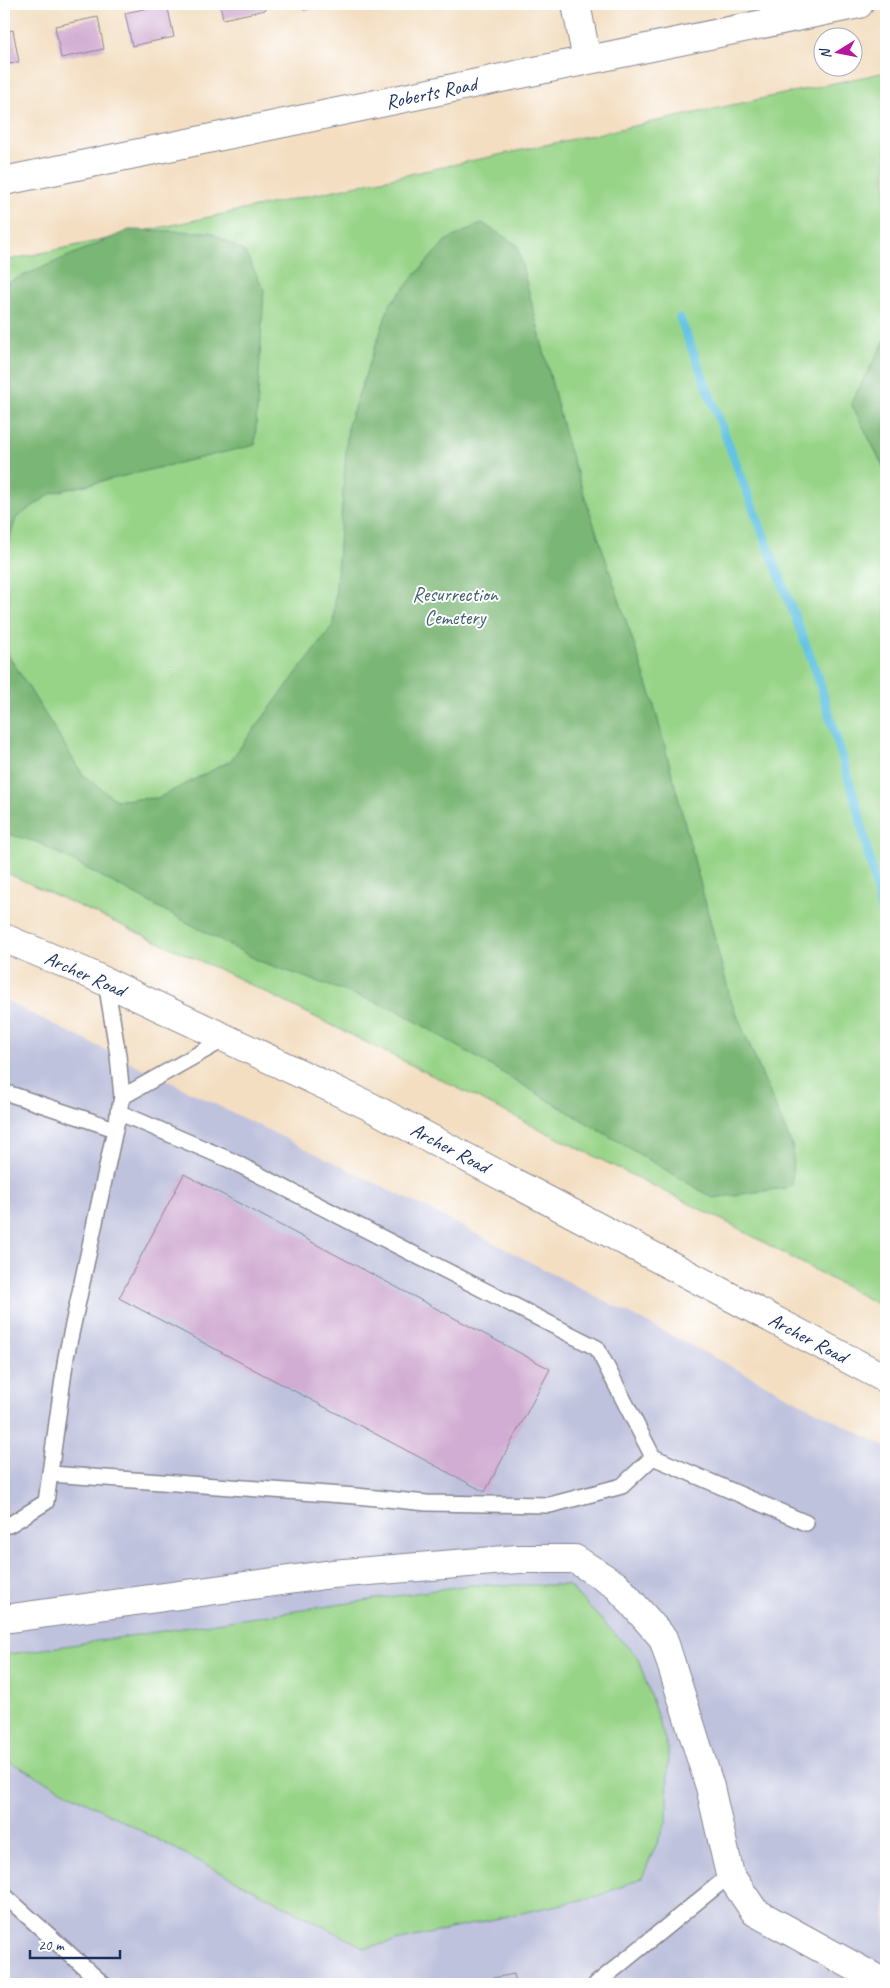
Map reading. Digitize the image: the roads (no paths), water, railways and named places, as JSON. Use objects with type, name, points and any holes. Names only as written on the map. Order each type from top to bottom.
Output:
[{"type":"street","points":[[576,4],[587,60]]},
{"type":"street","name":"Roberts Road","points":[[4,182],[858,4]]},
{"type":"street","name":"Archer Road","points":[[4,938],[106,982],[369,1106],[886,1379]]},
{"type":"street","points":[[4,1619],[332,1574],[518,1559],[575,1559],[617,1586],[663,1638],[710,1787],[730,1875],[754,1912],[886,1984]]},
{"type":"lane","points":[[4,1525],[10,1525],[46,1502],[66,1357],[120,1105],[118,1054],[106,982]]},
{"type":"lane","points":[[120,1105],[225,1039]]},
{"type":"lane","points":[[4,1092],[115,1129]]},
{"type":"lane","points":[[120,1105],[597,1348],[653,1457],[806,1523]]},
{"type":"lane","points":[[50,1474],[356,1496],[427,1503],[550,1505],[622,1486],[653,1457]]},
{"type":"lane","points":[[596,1984],[730,1875]]},
{"type":"lane","points":[[4,1895],[102,1984]]},
{"type":"waterway","points":[[680,318],[816,671],[858,810],[886,929]]},
{"type":"park label","name":"Resurrection Cemetery","points":[[455,606]]}]
